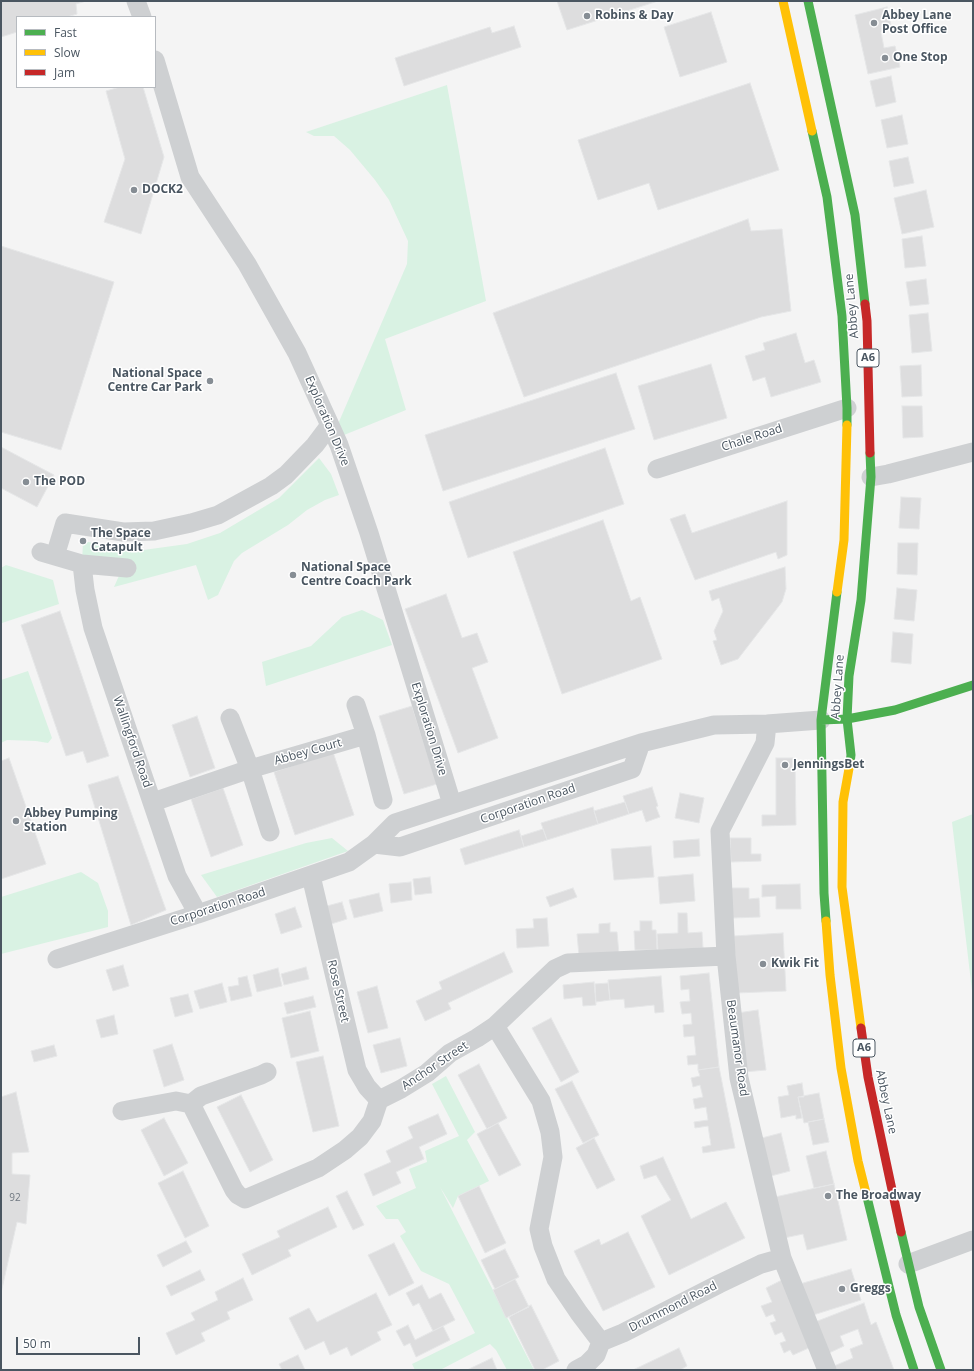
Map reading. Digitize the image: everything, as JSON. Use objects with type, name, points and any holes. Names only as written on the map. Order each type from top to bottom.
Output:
[{"type":"main road","name":"Abbey Lane","points":[[783,1],[827,198],[842,316],[847,408],[844,540],[821,720],[824,893],[830,975],[841,1068],[858,1161],[896,1315],[914,1370]]},
{"type":"main road","name":"Abbey Lane","points":[[808,1],[855,215],[867,321],[871,478],[860,600],[849,676],[847,719],[851,755],[843,802],[842,886],[868,1077],[902,1259],[941,1370]]},
{"type":"main road","points":[[821,720],[847,719],[902,708],[973,685]]},
{"type":"main road","points":[[882,1261],[902,1259]]},
{"type":"street","points":[[136,1],[142,16]]},
{"type":"street","name":"Exploration Drive","points":[[156,63],[190,177],[247,264],[297,353],[330,425],[346,465],[369,533],[452,804]]},
{"type":"street","name":"Chale Road","points":[[656,469],[847,408]]},
{"type":"street","points":[[128,568],[82,564],[48,554],[65,523],[123,532],[154,531],[218,515],[271,486],[286,474],[315,445],[330,425]]},
{"type":"street","points":[[871,478],[973,452]]},
{"type":"street","name":"Wallingford Road","points":[[82,564],[85,590],[93,628],[178,876],[198,914]]},
{"type":"street","points":[[356,705],[366,735],[383,800]]},
{"type":"street","points":[[230,718],[250,769],[270,832]]},
{"type":"street","name":"Corporation Road","points":[[57,959],[198,914],[349,862],[374,844],[396,824],[452,804],[641,743],[714,725],[767,724],[821,720]]},
{"type":"street","name":"Beaumanor Road","points":[[767,724],[765,743],[720,831],[726,956],[739,1078],[782,1258],[827,1370]]},
{"type":"street","name":"Abbey Court","points":[[153,802],[250,769],[366,735]]},
{"type":"street","name":"Corporation Road","points":[[374,844],[400,848],[632,769],[641,743]]},
{"type":"street","name":"Rose Street","points":[[311,876],[357,1070],[367,1087],[379,1100]]},
{"type":"street","name":"Anchor Street","points":[[379,1100],[428,1073],[450,1053],[495,1026],[556,969],[568,962],[726,956]]},
{"type":"street","points":[[495,1026],[542,1101],[550,1132],[553,1157],[539,1229],[543,1246],[556,1279],[601,1342],[596,1355],[587,1364],[576,1370]]},
{"type":"street","points":[[122,1111],[176,1101],[191,1104],[201,1096],[267,1072]]},
{"type":"street","points":[[191,1104],[234,1190],[238,1195],[245,1199],[318,1168],[345,1150],[360,1137],[372,1121],[379,1100]]},
{"type":"street","points":[[902,1259],[973,1240]]},
{"type":"street","name":"Drummond Road","points":[[601,1342],[623,1333],[761,1264],[782,1258]]},
{"type":"green space","points":[[447,85],[486,301],[385,339],[406,410],[344,435],[338,424],[407,264],[408,241],[389,200],[375,180],[350,150],[334,136],[314,136],[306,132]]},
{"type":"green space","points":[[319,458],[331,474],[339,495],[325,500],[307,510],[288,525],[242,553],[234,561],[218,595],[208,600],[196,565],[114,587],[126,560],[82,564],[83,541],[136,551],[187,544],[220,533],[279,498]]},
{"type":"green space","points":[[6,565],[53,580],[59,604],[2,623],[1,627],[1,568]]},
{"type":"green space","points":[[362,610],[383,620],[392,645],[266,686],[262,662],[311,646],[342,617]]},
{"type":"green space","points":[[28,671],[52,738],[48,743],[7,740],[1,743],[1,680]]},
{"type":"green space","points":[[973,814],[973,999],[952,822]]},
{"type":"green space","points":[[332,838],[348,851],[217,897],[201,875],[306,843]]},
{"type":"green space","points":[[81,872],[98,883],[108,911],[108,927],[1,954],[1,897]]},
{"type":"green space","points":[[446,1076],[475,1132],[467,1140],[489,1181],[458,1196],[453,1208],[440,1187],[534,1370],[507,1370],[496,1350],[490,1344],[440,1370],[415,1370],[412,1364],[475,1333],[449,1284],[421,1271],[400,1236],[406,1232],[398,1219],[386,1219],[376,1206],[416,1188],[409,1169],[427,1162],[425,1151],[459,1136],[432,1084]]},
{"type":"building","points":[[1,1],[86,1],[76,4],[77,14],[70,16],[16,16],[16,32],[1,37]]},
{"type":"building","name":"Robins & Day","points":[[557,1],[658,1],[567,30]]},
{"type":"building","points":[[887,7],[892,30],[881,32],[884,48],[895,46],[900,67],[868,74],[855,15]]},
{"type":"building","points":[[711,12],[727,62],[680,77],[664,27]]},
{"type":"building","points":[[514,26],[521,47],[404,86],[395,58],[490,27],[492,33]]},
{"type":"building","points":[[891,76],[896,102],[876,107],[870,81]]},
{"type":"building","points":[[750,83],[779,170],[658,210],[649,183],[598,200],[578,140]]},
{"type":"building","name":"DOCK2","points":[[116,88],[143,88],[164,157],[141,234],[104,222],[125,159],[106,91]]},
{"type":"building","points":[[902,115],[908,144],[887,148],[881,120]]},
{"type":"building","points":[[908,157],[914,183],[894,187],[889,161]]},
{"type":"building","points":[[926,190],[934,227],[902,234],[894,198]]},
{"type":"building","points":[[748,219],[751,231],[782,229],[791,311],[761,317],[524,397],[493,313]]},
{"type":"building","points":[[922,236],[926,266],[905,268],[902,239]]},
{"type":"building","points":[[1,246],[114,282],[61,450],[1,432]]},
{"type":"building","points":[[926,279],[929,304],[910,306],[906,282]]},
{"type":"building","points":[[928,313],[932,351],[912,353],[909,315]]},
{"type":"building","points":[[796,333],[805,363],[814,360],[821,382],[771,397],[765,377],[753,381],[745,356],[765,350],[763,343]]},
{"type":"building","points":[[711,364],[727,418],[654,440],[638,386]]},
{"type":"building","points":[[921,365],[922,396],[902,397],[900,366]]},
{"type":"building","points":[[616,373],[635,429],[443,491],[425,435]]},
{"type":"building","points":[[902,406],[922,406],[923,437],[903,438]]},
{"type":"building","name":"The POD","points":[[1,447],[54,475],[37,507],[1,488]]},
{"type":"building","points":[[605,448],[624,504],[468,558],[449,502]]},
{"type":"building","points":[[901,497],[921,498],[919,529],[899,528]]},
{"type":"building","points":[[787,501],[787,555],[778,559],[776,552],[695,580],[670,519],[685,514],[692,533]]},
{"type":"building","points":[[603,520],[631,601],[640,597],[662,659],[562,694],[513,552]]},
{"type":"building","points":[[898,543],[918,543],[917,575],[897,574]]},
{"type":"building","points":[[785,567],[786,589],[782,602],[738,659],[721,665],[713,641],[717,640],[714,631],[723,611],[719,598],[712,601],[709,591]]},
{"type":"building","points":[[897,588],[917,590],[914,621],[894,619]]},
{"type":"building","points":[[446,594],[462,638],[477,633],[488,662],[472,668],[498,738],[458,753],[405,609]]},
{"type":"building","points":[[60,611],[109,756],[87,763],[83,751],[66,756],[21,625]]},
{"type":"building","points":[[893,632],[913,634],[911,664],[891,662]]},
{"type":"building","points":[[412,706],[437,784],[404,794],[379,716]]},
{"type":"building","points":[[197,716],[215,768],[190,777],[172,725]]},
{"type":"building","points":[[333,752],[354,815],[295,835],[274,772]]},
{"type":"building","name":"Abbey Pumping Station","points":[[9,758],[46,864],[1,879],[1,761]]},
{"type":"building","points":[[776,758],[795,758],[796,825],[762,826],[762,815],[776,815]]},
{"type":"building","points":[[118,776],[166,910],[131,925],[88,785]]},
{"type":"building","points":[[652,787],[658,806],[656,807],[660,817],[646,822],[642,810],[629,814],[623,796]]},
{"type":"building","points":[[223,788],[243,845],[211,857],[191,799]]},
{"type":"building","points":[[680,793],[704,798],[699,823],[675,818]]},
{"type":"building","points":[[625,802],[629,814],[598,824],[594,811]]},
{"type":"building","points":[[593,807],[598,824],[547,840],[541,823]]},
{"type":"building","points":[[543,829],[547,840],[524,847],[521,836]]},
{"type":"building","points":[[519,830],[524,847],[465,865],[460,849]]},
{"type":"building","points":[[730,838],[751,838],[751,854],[761,854],[761,861],[731,862]]},
{"type":"building","points":[[699,839],[700,856],[674,858],[673,841]]},
{"type":"building","points":[[651,846],[654,877],[614,880],[611,849]]},
{"type":"building","points":[[693,874],[695,901],[660,904],[658,877]]},
{"type":"building","points":[[430,877],[432,893],[415,895],[413,879]]},
{"type":"building","points":[[411,882],[412,900],[391,903],[389,884]]},
{"type":"building","points":[[800,884],[801,909],[776,909],[776,896],[762,897],[762,885]]},
{"type":"building","points":[[573,888],[577,897],[550,907],[546,897]]},
{"type":"building","points":[[731,888],[749,888],[749,899],[759,898],[760,917],[732,918]]},
{"type":"building","points":[[379,893],[383,911],[354,918],[349,900]]},
{"type":"building","points":[[342,902],[347,919],[328,925],[323,907]]},
{"type":"building","points":[[295,907],[302,927],[281,934],[275,914]]},
{"type":"building","points":[[678,913],[687,913],[688,933],[702,932],[703,948],[658,950],[657,934],[678,933]]},
{"type":"building","points":[[547,918],[549,946],[517,948],[516,929],[534,928],[533,919]]},
{"type":"building","points":[[640,921],[652,921],[652,930],[656,930],[657,950],[635,950],[634,931],[640,931]]},
{"type":"building","points":[[610,923],[610,932],[617,932],[619,954],[579,956],[577,934],[599,933],[599,924]]},
{"type":"building","points":[[783,933],[786,991],[736,993],[734,936]]},
{"type":"building","points":[[504,952],[513,972],[448,1003],[451,1009],[425,1021],[416,1001],[442,989],[439,982]]},
{"type":"building","points":[[123,965],[129,986],[113,991],[106,970]]},
{"type":"building","points":[[306,967],[309,979],[284,985],[281,974]]},
{"type":"building","points":[[278,968],[282,986],[257,992],[253,975]]},
{"type":"building","points":[[709,973],[719,1067],[698,1070],[698,1064],[688,1065],[687,1056],[696,1055],[694,1036],[684,1037],[683,1025],[692,1024],[691,1013],[682,1014],[680,1002],[690,1001],[689,989],[681,990],[680,976]]},
{"type":"building","points":[[247,976],[252,996],[231,1001],[228,987],[239,985],[238,978]]},
{"type":"building","points":[[661,976],[664,1012],[655,1013],[654,1005],[625,1008],[624,999],[610,1000],[608,980]]},
{"type":"building","points":[[594,982],[596,1005],[583,1006],[582,997],[564,999],[563,985]]},
{"type":"building","points":[[222,983],[227,1002],[200,1009],[194,991]]},
{"type":"building","points":[[608,983],[610,1000],[596,1002],[595,984]]},
{"type":"building","points":[[377,986],[388,1028],[368,1033],[357,992]]},
{"type":"building","points":[[188,994],[193,1012],[175,1017],[170,998]]},
{"type":"building","points":[[313,996],[316,1007],[287,1014],[284,1003]]},
{"type":"building","points":[[758,1010],[766,1070],[744,1072],[737,1013]]},
{"type":"building","points":[[310,1011],[319,1051],[291,1058],[282,1018]]},
{"type":"building","points":[[114,1015],[118,1034],[101,1038],[96,1020]]},
{"type":"building","points":[[551,1018],[579,1072],[561,1082],[532,1028]]},
{"type":"building","points":[[400,1038],[407,1066],[381,1073],[373,1045]]},
{"type":"building","points":[[172,1044],[184,1080],[164,1087],[153,1050]]},
{"type":"building","points":[[54,1045],[57,1056],[34,1062],[31,1051]]},
{"type":"building","points":[[323,1056],[339,1126],[313,1132],[296,1062]]},
{"type":"building","points":[[479,1064],[507,1118],[487,1129],[458,1075]]},
{"type":"building","points":[[719,1067],[735,1148],[703,1153],[702,1147],[711,1145],[708,1126],[695,1128],[694,1122],[708,1120],[706,1107],[695,1109],[693,1099],[703,1097],[700,1085],[693,1087],[691,1078],[700,1076],[698,1070]]},
{"type":"building","points":[[572,1081],[599,1135],[583,1143],[555,1089]]},
{"type":"building","points":[[802,1083],[804,1097],[798,1097],[802,1118],[796,1119],[796,1115],[781,1118],[778,1097],[789,1095],[787,1086]]},
{"type":"building","points":[[16,1092],[29,1152],[12,1153],[12,1174],[30,1175],[26,1224],[17,1222],[1,1293],[1,1097]]},
{"type":"building","points":[[819,1093],[824,1119],[804,1123],[798,1097]]},
{"type":"building","points":[[241,1095],[273,1160],[250,1172],[217,1107]]},
{"type":"building","points":[[438,1114],[447,1134],[419,1147],[424,1159],[396,1172],[401,1183],[373,1196],[364,1174],[391,1162],[386,1151],[413,1138],[408,1127]]},
{"type":"building","points":[[164,1118],[188,1163],[164,1176],[141,1130]]},
{"type":"building","points":[[824,1119],[829,1142],[813,1145],[808,1122]]},
{"type":"building","points":[[498,1123],[521,1165],[499,1176],[477,1134]]},
{"type":"building","points":[[781,1133],[790,1171],[767,1177],[758,1139]]},
{"type":"building","points":[[594,1138],[615,1180],[597,1189],[576,1148]]},
{"type":"building","points":[[826,1151],[834,1184],[814,1188],[806,1156]]},
{"type":"building","points":[[663,1157],[691,1219],[726,1202],[745,1238],[669,1275],[641,1216],[671,1200],[656,1175],[644,1179],[640,1166]]},
{"type":"building","points":[[183,1171],[209,1226],[185,1238],[158,1183]]},
{"type":"building","points":[[834,1184],[847,1240],[807,1250],[803,1234],[784,1238],[775,1197]]},
{"type":"building","points":[[479,1186],[506,1243],[485,1253],[458,1196]]},
{"type":"building","points":[[347,1191],[364,1225],[353,1230],[336,1196]]},
{"type":"building","points":[[328,1207],[337,1227],[288,1250],[291,1256],[252,1275],[242,1254],[280,1237],[277,1231]]},
{"type":"building","points":[[628,1232],[655,1287],[603,1311],[574,1251],[599,1239],[601,1245]]},
{"type":"building","points":[[186,1241],[192,1252],[163,1267],[157,1255]]},
{"type":"building","points":[[394,1243],[414,1283],[389,1296],[368,1255]]},
{"type":"building","points":[[505,1249],[519,1277],[495,1289],[481,1260]]},
{"type":"building","points":[[851,1269],[861,1300],[810,1316],[800,1284]]},
{"type":"building","points":[[200,1270],[205,1280],[171,1296],[166,1286]]},
{"type":"building","points":[[243,1278],[253,1300],[227,1312],[230,1319],[201,1333],[205,1341],[176,1355],[166,1333],[195,1320],[191,1313],[218,1300],[215,1292]]},
{"type":"building","points":[[515,1279],[529,1307],[506,1318],[493,1290]]},
{"type":"building","points":[[782,1280],[811,1347],[793,1355],[790,1350],[784,1353],[780,1343],[786,1341],[782,1332],[775,1335],[770,1323],[776,1321],[773,1314],[766,1317],[761,1306],[772,1302],[766,1288]]},
{"type":"building","points":[[422,1285],[429,1299],[441,1293],[455,1320],[433,1331],[419,1303],[413,1306],[406,1293]]},
{"type":"building","points":[[376,1293],[392,1325],[377,1332],[381,1340],[351,1356],[347,1347],[330,1355],[324,1341],[305,1350],[289,1318],[309,1308],[317,1322]]},
{"type":"building","points":[[864,1303],[871,1325],[876,1322],[894,1370],[835,1370],[834,1366],[853,1358],[850,1349],[863,1344],[858,1329],[840,1336],[844,1346],[829,1353],[815,1322]]},
{"type":"building","points":[[531,1305],[559,1361],[542,1370],[535,1370],[509,1317]]},
{"type":"building","points":[[408,1325],[415,1340],[443,1326],[450,1340],[416,1357],[410,1343],[404,1346],[396,1331]]},
{"type":"building","points":[[679,1348],[687,1366],[680,1370],[633,1370]]},
{"type":"building","points":[[298,1355],[305,1370],[282,1370],[279,1364]]},
{"type":"building","points":[[492,1358],[497,1370],[467,1370]]},
{"type":"traffic: fast","points":[[808,1],[855,215],[865,304]]},
{"type":"traffic: fast","points":[[812,131],[827,197],[842,316],[847,425]]},
{"type":"traffic: fast","points":[[850,763],[851,755],[847,719],[849,676],[861,600],[871,477],[870,453]]},
{"type":"traffic: fast","points":[[826,921],[824,893],[821,720],[837,592]]},
{"type":"traffic: fast","points":[[821,720],[847,719],[895,710],[973,685]]},
{"type":"traffic: fast","points":[[866,1193],[896,1315],[914,1370]]},
{"type":"traffic: fast","points":[[901,1232],[919,1307],[941,1370]]},
{"type":"traffic: slow","points":[[783,1],[812,131]]},
{"type":"traffic: slow","points":[[837,592],[844,540],[847,425]]},
{"type":"traffic: slow","points":[[850,763],[843,802],[842,887],[861,1028]]},
{"type":"traffic: slow","points":[[826,921],[830,975],[841,1068],[858,1161],[866,1193]]},
{"type":"traffic: jam","points":[[865,304],[867,321],[870,453]]},
{"type":"traffic: jam","points":[[861,1028],[868,1077],[901,1232]]},
{"type":"place","name":"Robins & Day","points":[[587,16]]},
{"type":"place","name":"Abbey Lane Post Office","points":[[874,23]]},
{"type":"place","name":"One Stop","points":[[885,58]]},
{"type":"place","name":"DOCK2","points":[[134,190]]},
{"type":"place","name":"National Space Centre Car Park","points":[[210,381]]},
{"type":"place","name":"The POD","points":[[26,482]]},
{"type":"place","name":"The Space Catapult","points":[[83,541]]},
{"type":"place","name":"National Space Centre Coach Park","points":[[293,575]]},
{"type":"place","name":"JenningsBet","points":[[785,765]]},
{"type":"place","name":"Abbey Pumping Station","points":[[16,821]]},
{"type":"place","name":"Kwik Fit","points":[[763,964]]},
{"type":"place","name":"The Broadway","points":[[828,1196]]},
{"type":"place","name":"Greggs","points":[[842,1289]]}]
